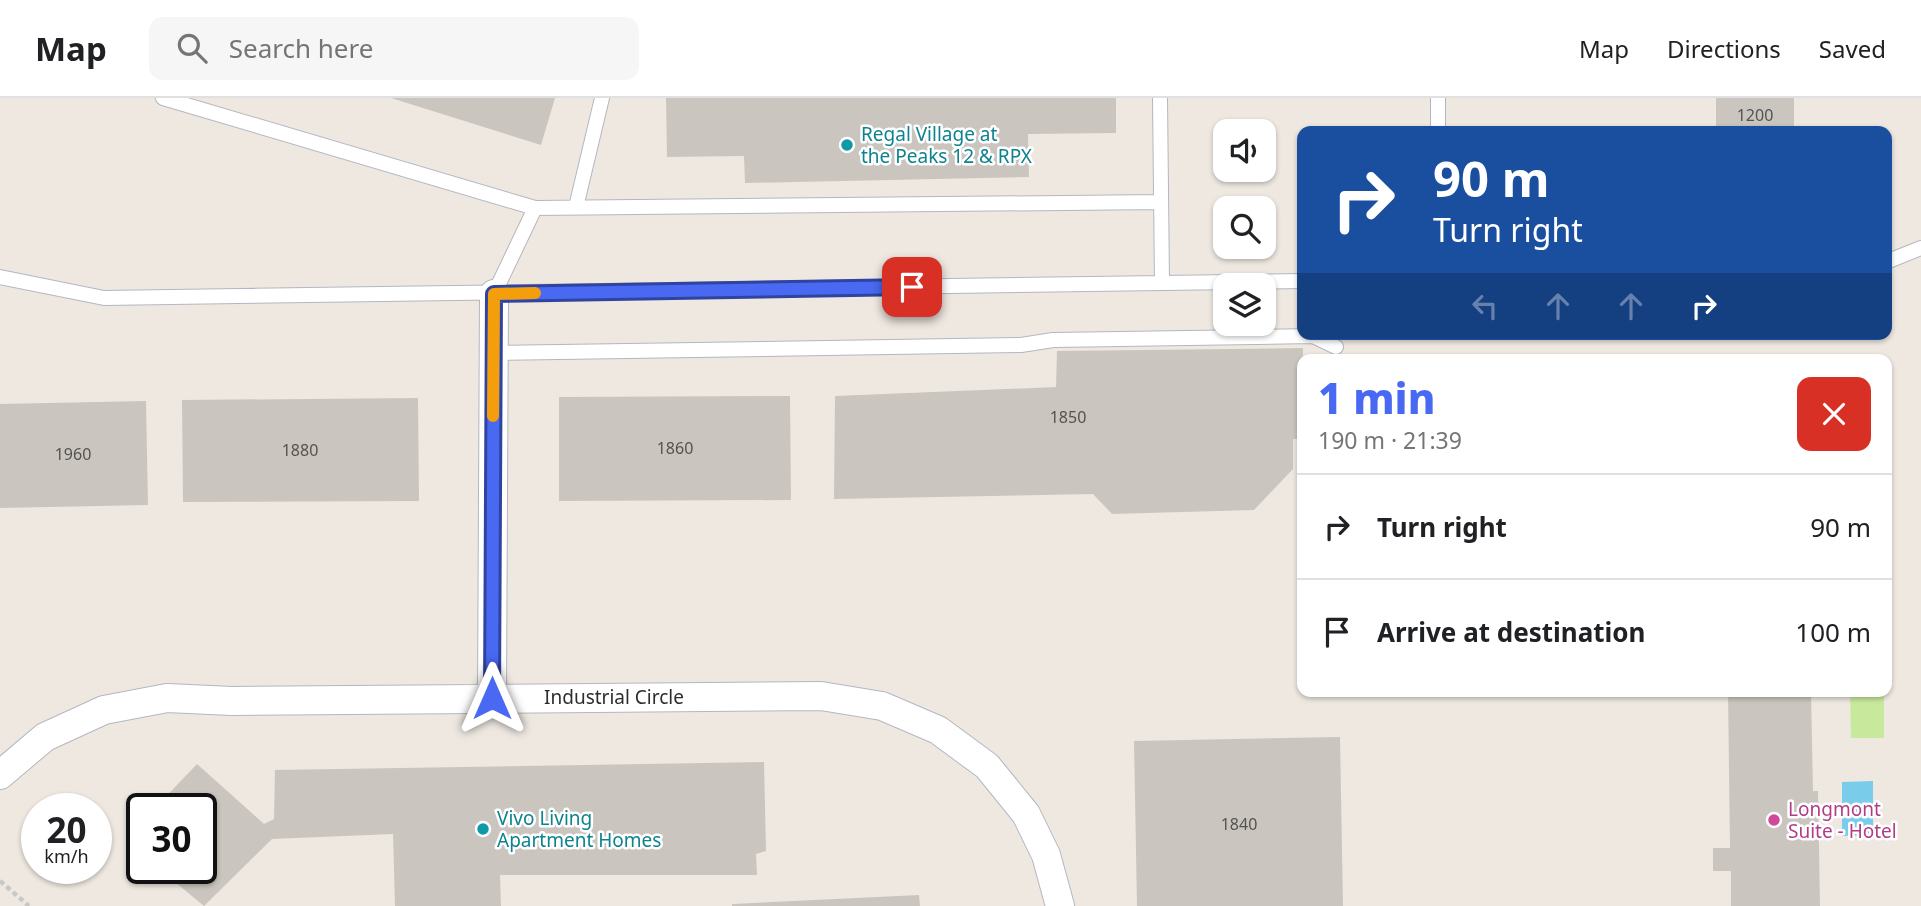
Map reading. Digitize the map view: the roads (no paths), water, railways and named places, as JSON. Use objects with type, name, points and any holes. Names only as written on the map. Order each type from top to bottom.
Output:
[{"type":"street","points":[[492,698],[494,294]]},
{"type":"street","name":"Industrial Circle","points":[[0,775],[45,737],[104,710],[167,698],[232,701],[821,696],[882,706],[938,730],[987,766],[1026,814],[1046,855],[1060,906]]},
{"type":"lane","points":[[163,98],[535,208],[1161,202]]},
{"type":"lane","points":[[576,208],[602,98]]},
{"type":"lane","points":[[1160,98],[1162,283]]},
{"type":"lane","points":[[1438,98],[1438,126]]},
{"type":"lane","points":[[494,294],[535,208]]},
{"type":"lane","points":[[1892,259],[1921,247]]},
{"type":"lane","points":[[0,277],[104,298],[1297,281]]},
{"type":"lane","points":[[494,353],[1021,345],[1052,340],[1297,336]]},
{"type":"lane","points":[[1321,340],[1336,347]]},
{"type":"water","points":[[1873,781],[1873,835],[1842,836],[1842,782]]},
{"type":"place","name":"Regal Village at the Peaks 12 & RPX","points":[[847,145]]},
{"type":"place","name":"Longmont Suite - Hotel","points":[[1774,820]]},
{"type":"place","name":"Vivo Living Apartment Homes","points":[[483,829]]}]
